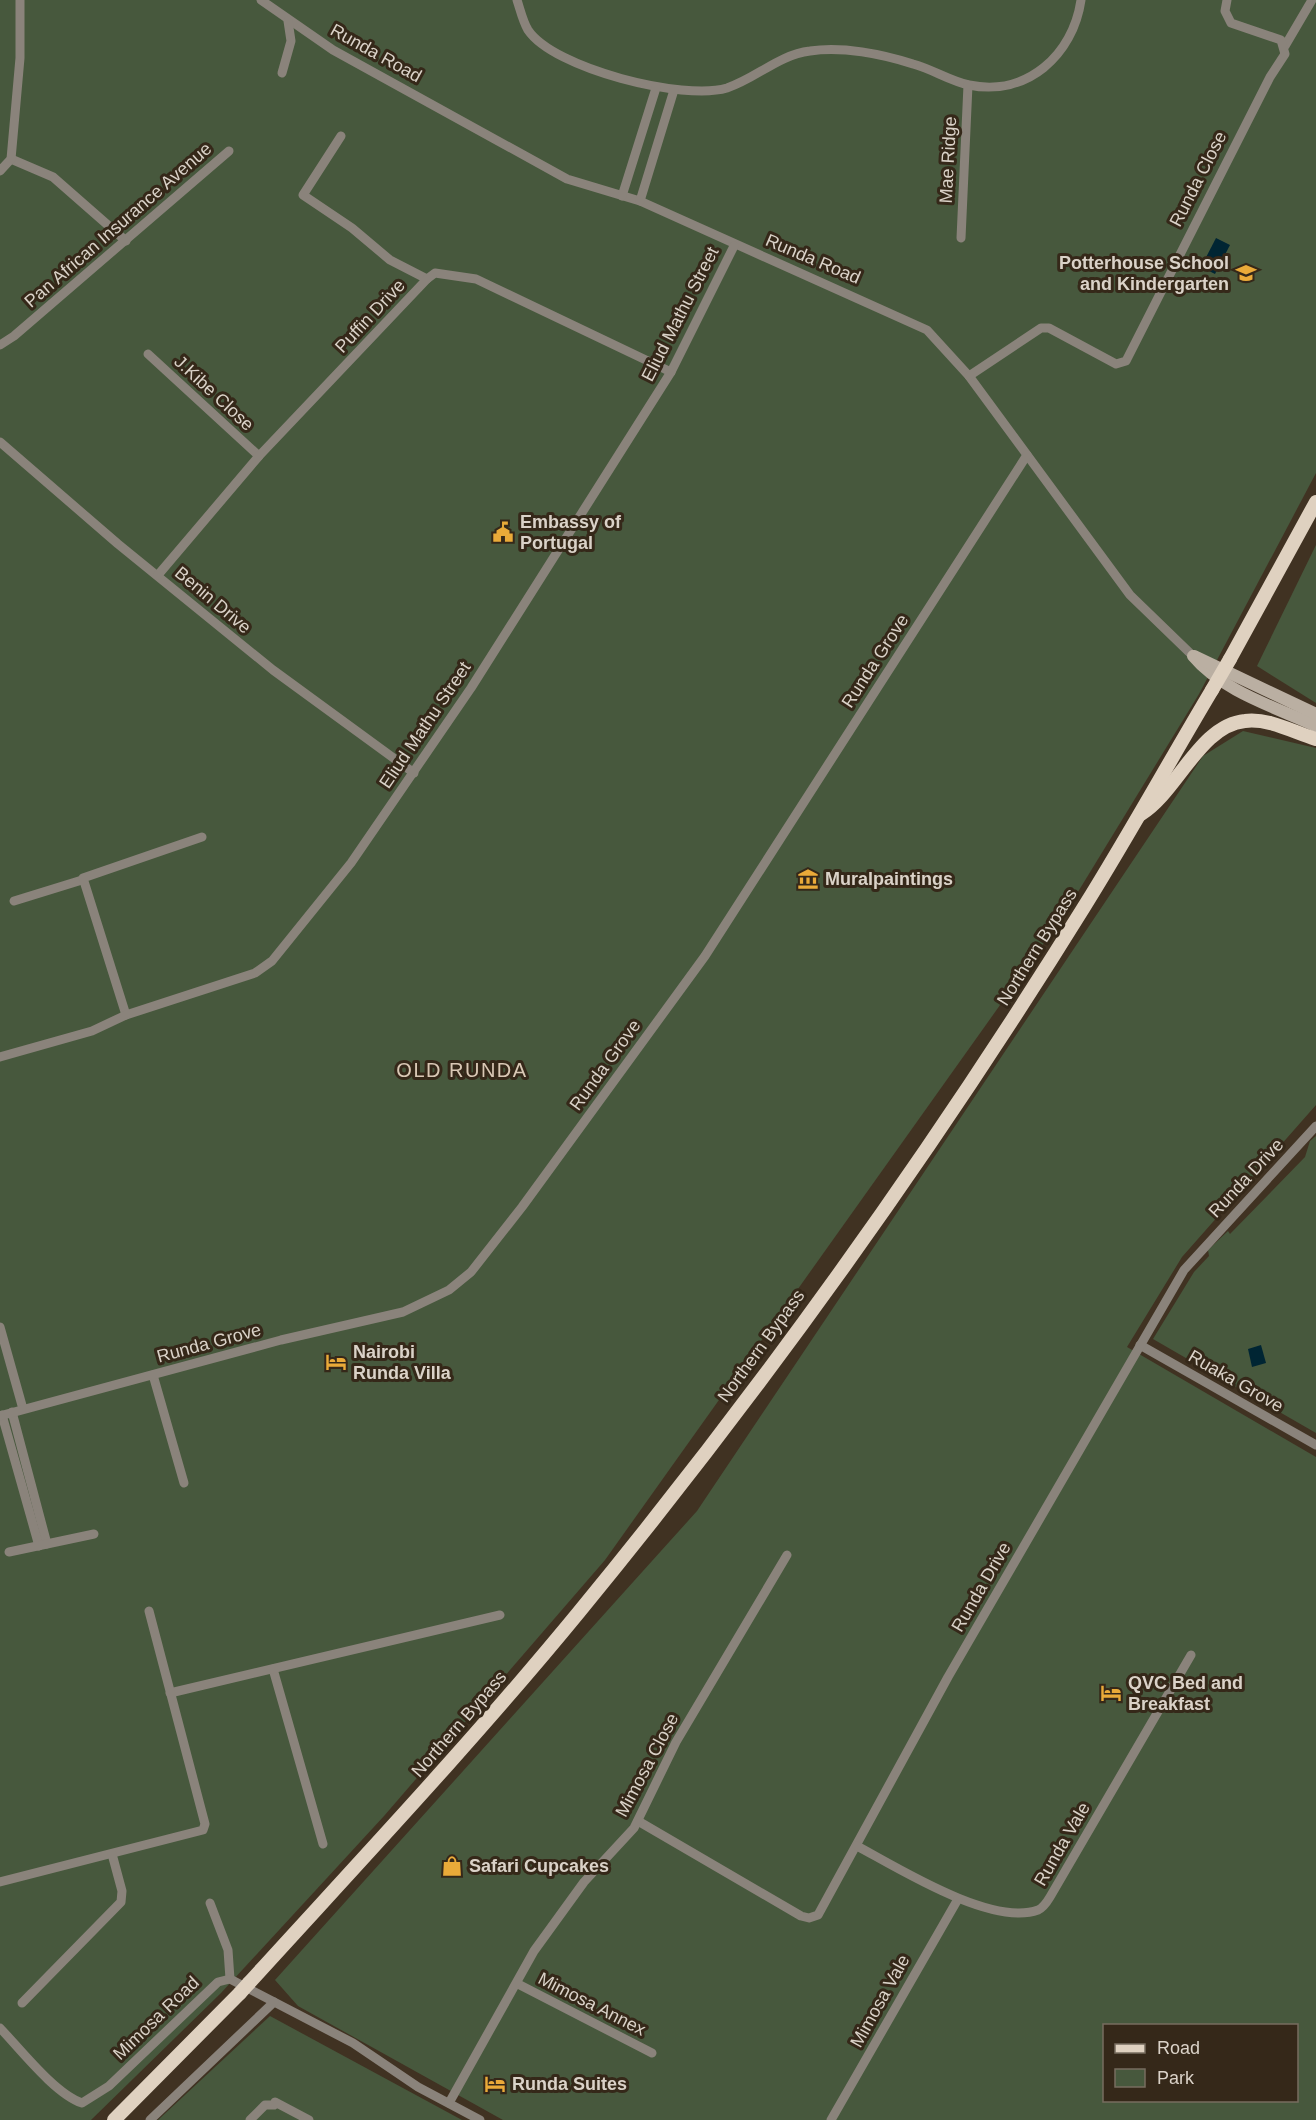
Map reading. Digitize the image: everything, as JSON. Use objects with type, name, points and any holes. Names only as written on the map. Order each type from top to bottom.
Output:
[{"type":"main road","name":"Northern Bypass","points":[[114,2120],[245,1988],[512,1691],[577,1615],[702,1456],[880,1215],[1080,913],[1230,659],[1316,502]]},
{"type":"main road","points":[[1138,816],[1159,801],[1204,745],[1230,725],[1245,721],[1271,724],[1316,739]]},
{"type":"street","points":[[0,171],[11,159],[20,58],[20,0]]},
{"type":"street","name":"Runda Road","points":[[261,0],[308,35],[567,179],[640,201],[734,246],[911,321],[927,330],[969,376],[1130,595],[1204,669],[1219,680],[1316,726]]},
{"type":"street","points":[[517,0],[528,30],[557,53],[590,68],[656,88],[691,92],[725,88],[778,60],[810,51],[839,51],[883,56],[913,63],[968,85],[1013,83],[1049,66],[1066,45],[1078,20],[1082,0]]},
{"type":"street","points":[[1227,0],[1226,11],[1231,23],[1281,40],[1285,46],[1312,0]]},
{"type":"street","points":[[282,73],[291,41],[288,21]]},
{"type":"street","name":"Runda Close","points":[[969,376],[1041,328],[1049,328],[1116,364],[1126,361],[1270,76],[1285,54],[1285,46]]},
{"type":"street","name":"Mae Ridge","points":[[961,238],[968,85]]},
{"type":"street","points":[[622,196],[656,88]]},
{"type":"street","points":[[640,201],[674,90]]},
{"type":"street","points":[[341,136],[303,195],[352,228],[390,260],[427,279]]},
{"type":"street","name":"Pan African Insurance Avenue","points":[[0,345],[14,336],[229,151]]},
{"type":"street","points":[[11,159],[53,177],[126,241]]},
{"type":"street","name":"Eliud Mathu Street","points":[[0,1058],[92,1031],[126,1015],[255,973],[272,961],[351,863],[471,688],[671,372],[734,246]]},
{"type":"street","name":"Puffin Drive","points":[[158,575],[259,456],[435,273],[476,279],[671,372]]},
{"type":"street","name":"J.Kibe Close","points":[[148,354],[259,456]]},
{"type":"street","name":"Benin Drive","points":[[0,441],[273,670],[356,728],[414,773]]},
{"type":"street","name":"Runda Grove","points":[[5,1414],[281,1340],[403,1312],[449,1290],[471,1272],[705,956],[1027,455]]},
{"type":"street","name":"Runda Road","points":[[1193,656],[1316,714]]},
{"type":"street","points":[[14,901],[82,880],[84,877],[202,837]]},
{"type":"street","points":[[82,880],[126,1015]]},
{"type":"street","name":"Runda Drive","points":[[638,1821],[801,1916],[809,1918],[818,1915],[948,1677],[1184,1270],[1316,1126]]},
{"type":"street","points":[[0,1327],[23,1409]]},
{"type":"street","name":"Ruaka Grove","points":[[1140,1345],[1316,1445]]},
{"type":"street","points":[[153,1375],[184,1483]]},
{"type":"street","points":[[5,1414],[43,1545]]},
{"type":"street","points":[[9,1552],[94,1534]]},
{"type":"street","name":"Mimosa Close","points":[[449,2103],[494,2019],[518,1984],[534,1951],[584,1882],[638,1821],[676,1742],[787,1555]]},
{"type":"street","points":[[0,1882],[204,1830],[205,1824],[150,1611]]},
{"type":"street","points":[[170,1693],[500,1615]]},
{"type":"street","name":"Runda Vale","points":[[857,1846],[958,1899],[1023,1913],[1040,1909],[1050,1897],[1191,1654]]},
{"type":"street","points":[[273,1669],[323,1844]]},
{"type":"street","points":[[22,2003],[121,1902],[122,1891],[112,1854]]},
{"type":"street","name":"Mimosa Vale","points":[[831,2120],[958,1899]]},
{"type":"street","points":[[210,1903],[228,1950],[230,1979],[353,2043],[418,2087],[480,2120]]},
{"type":"street","name":"Mimosa Road","points":[[0,2028],[60,2089],[73,2100],[82,2103],[109,2086],[218,1982],[230,1979]]},
{"type":"street","name":"Mimosa Annex","points":[[518,1984],[652,2053]]},
{"type":"street","points":[[150,2120],[274,2002]]},
{"type":"street","points":[[250,2120],[265,2105],[274,2105],[275,2102],[309,2120]]},
{"type":"green space","points":[[0,0],[1316,0],[1316,473],[1199,694],[1062,918],[605,1560],[384,1816],[221,1993],[91,2120],[0,2120]]},
{"type":"green space","points":[[1316,545],[1316,703],[1257,666]]},
{"type":"green space","points":[[1243,731],[1316,748],[1316,1105],[1182,1257],[1127,1347],[1316,1457],[1316,2120],[503,2120],[298,2006],[275,1980],[697,1511],[1203,756]]},
{"type":"green space","points":[[1316,1136],[1316,1433],[1153,1339],[1194,1272],[1209,1256],[1208,1250],[1228,1231],[1230,1234],[1305,1157],[1310,1141]]},
{"type":"green space","points":[[270,2016],[462,2120],[158,2120]]},
{"type":"water","points":[[1216,238],[1230,245],[1215,274],[1201,267]]},
{"type":"water","points":[[1261,1345],[1266,1363],[1252,1367],[1248,1349]]},
{"type":"place","name":"Potterhouse School and Kindergarten","points":[[1246,273]]},
{"type":"place","name":"Embassy of Portugal","points":[[503,532]]},
{"type":"place","name":"Muralpaintings","points":[[808,879]]},
{"type":"place","name":"Nairobi Runda Villa","points":[[336,1362]]},
{"type":"place","name":"QVC Bed and Breakfast","points":[[1111,1693]]},
{"type":"place","name":"Safari Cupcakes","points":[[452,1866]]},
{"type":"place","name":"Runda Suites","points":[[495,2084]]},
{"type":"district","name":"OLD RUNDA","points":[[462,1070]]}]
